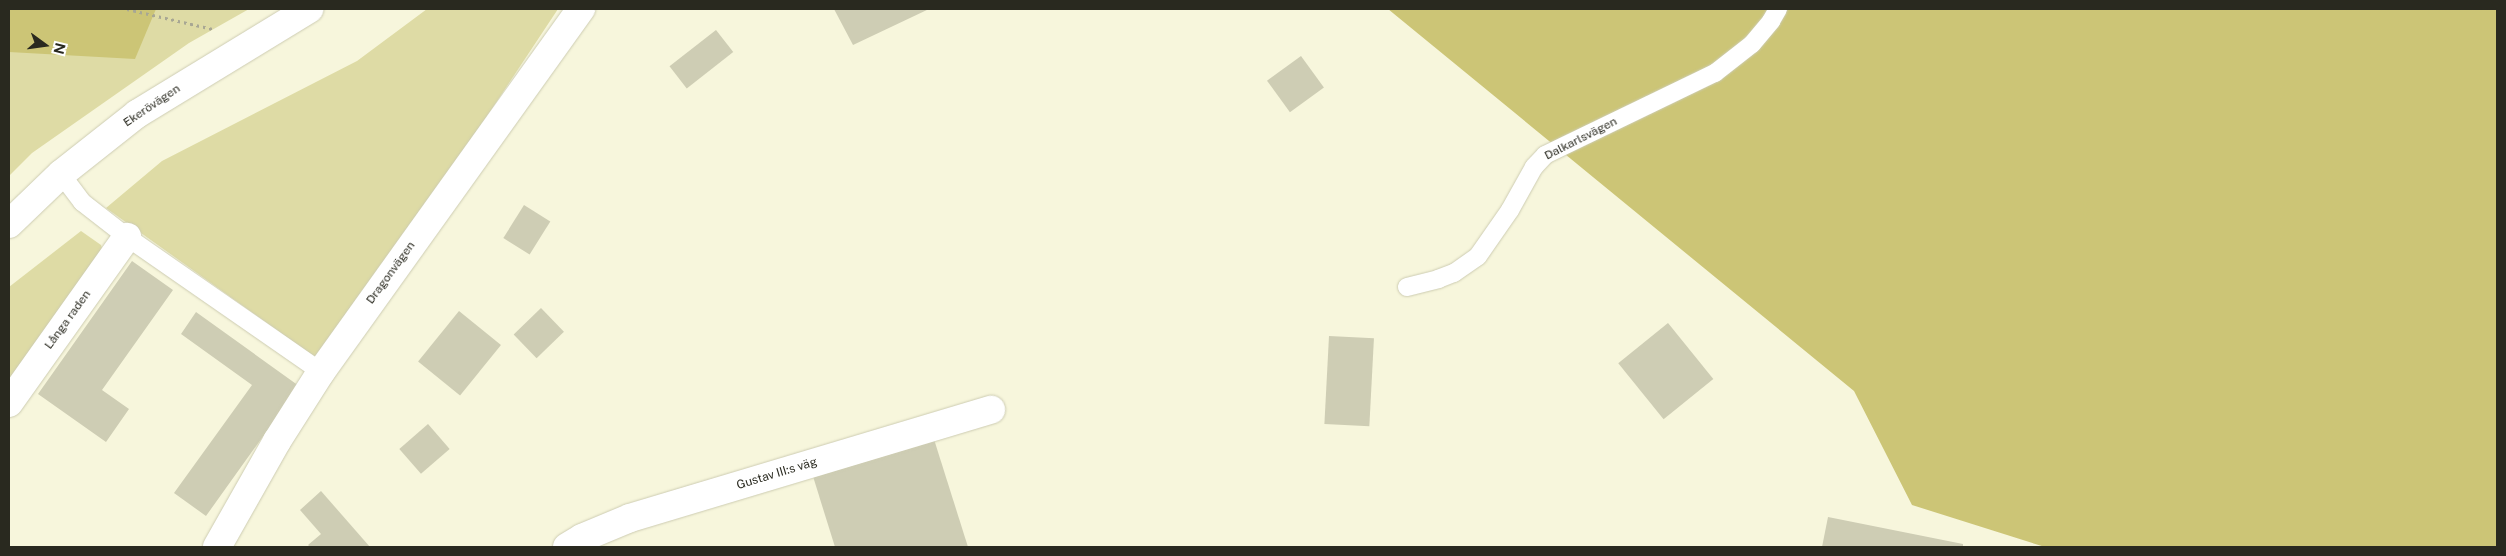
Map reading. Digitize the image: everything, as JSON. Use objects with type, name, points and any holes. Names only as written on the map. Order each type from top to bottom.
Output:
[{"type":"street","name":"Ekerövägen","points":[[9,224],[61,174],[137,114],[309,9]]},
{"type":"street","name":"Dragonvägen","points":[[217,547],[277,441],[321,372],[511,104],[582,9]]},
{"type":"street","name":"Långa raden","points":[[9,403],[127,238]]},
{"type":"street","name":"Gustav III:s väg","points":[[567,547],[582,538],[630,518],[990,410]]},
{"type":"lane","name":"Dalkarlsvägen","points":[[1407,287],[1454,273],[1478,256],[1506,217],[1534,168],[1546,155],[1715,73],[1752,44],[1771,21],[1778,9]]},
{"type":"lane","points":[[61,174],[82,202],[127,238],[321,372]]},
{"type":"path","points":[[127,9],[213,30]]},
{"type":"shaded area","points":[[9,9],[249,9],[189,43],[32,153],[9,176]]},
{"type":"shaded area","points":[[9,9],[156,9],[135,59],[9,52]]},
{"type":"shaded area","points":[[427,9],[558,9],[403,243],[316,358],[106,208],[162,161],[357,61]]},
{"type":"shaded area","points":[[1388,9],[2497,9],[2497,547],[2045,547],[1912,505],[1854,391]]},
{"type":"shaded area","points":[[81,231],[101,245],[104,255],[9,384],[9,287]]},
{"type":"building","points":[[834,9],[929,9],[853,45]]},
{"type":"building","points":[[716,30],[733,52],[687,88],[670,66]]},
{"type":"building","points":[[1301,56],[1324,88],[1290,112],[1267,81]]},
{"type":"building","points":[[524,205],[550,221],[530,255],[503,238]]},
{"type":"building","points":[[132,261],[173,290],[102,390],[129,409],[106,442],[38,394]]},
{"type":"building","points":[[541,308],[564,332],[537,358],[514,334]]},
{"type":"building","points":[[459,311],[501,345],[460,395],[418,362]]},
{"type":"building","points":[[196,312],[299,386],[206,516],[174,493],[252,385],[181,334]]},
{"type":"building","points":[[1668,323],[1713,379],[1664,419],[1618,363]]},
{"type":"building","points":[[1329,336],[1374,338],[1369,426],[1324,424]]},
{"type":"building","points":[[428,424],[450,449],[421,474],[399,449]]},
{"type":"building","points":[[932,433],[968,547],[835,547],[811,470]]},
{"type":"building","points":[[321,491],[370,547],[310,547],[308,545],[321,534],[300,510]]},
{"type":"building","points":[[1828,517],[1963,544],[1963,547],[1822,547]]}]
